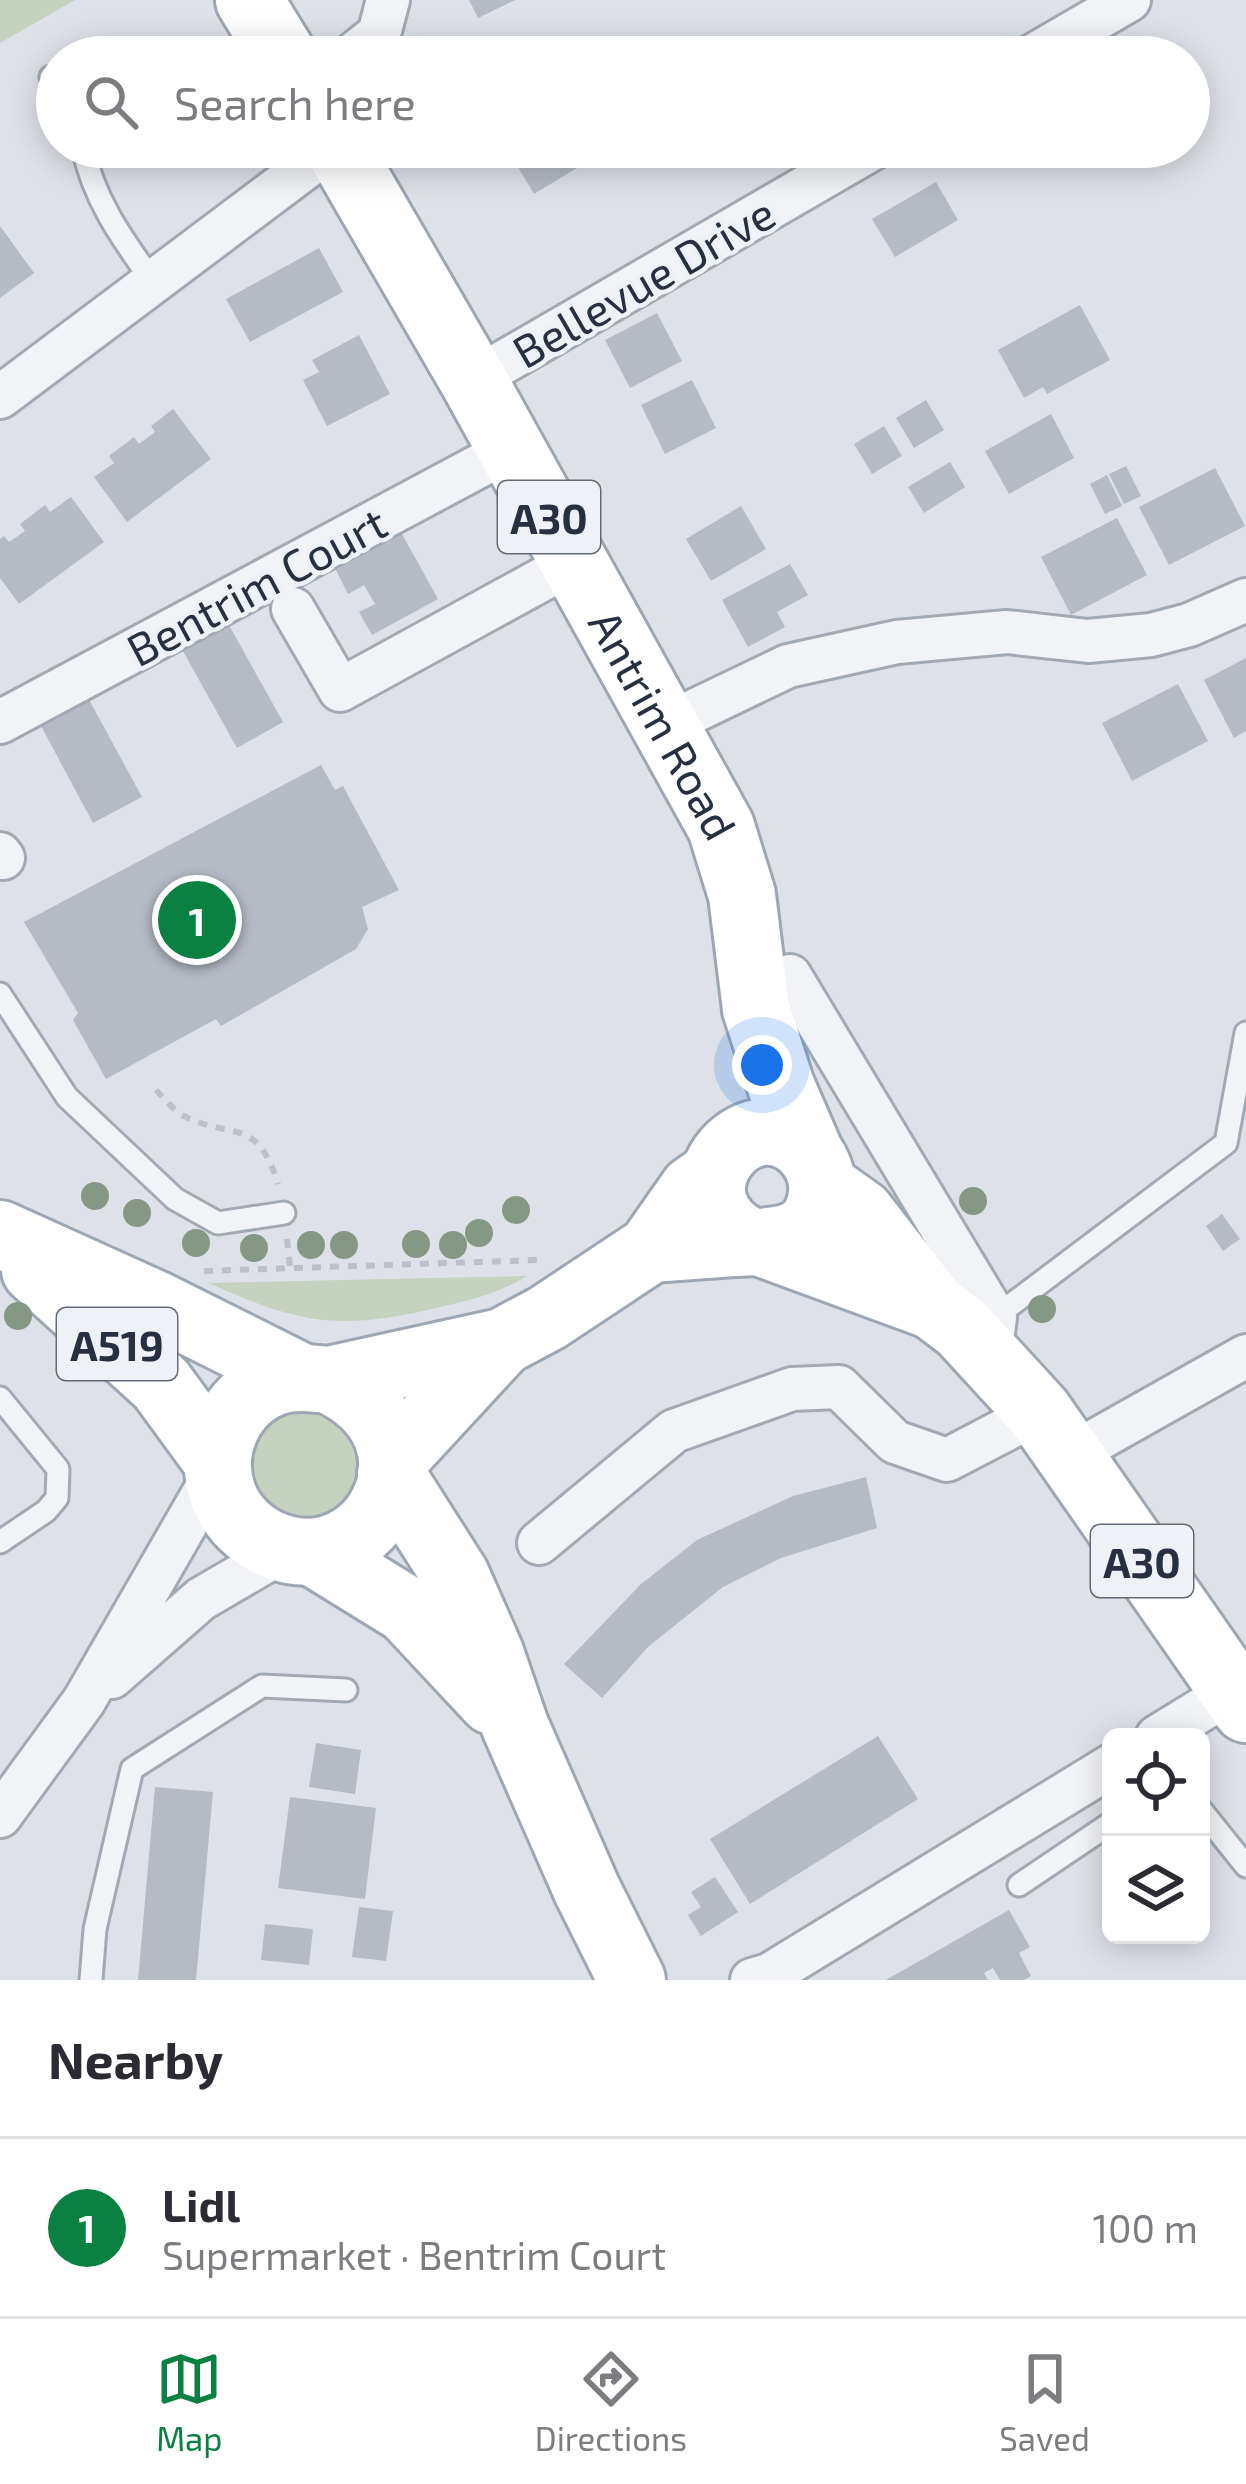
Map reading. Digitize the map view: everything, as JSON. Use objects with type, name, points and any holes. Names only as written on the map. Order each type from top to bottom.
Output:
[{"type":"main road","points":[[249,0],[271,36]]},
{"type":"main road","name":"Antrim Road","points":[[348,168],[473,380],[721,827],[773,992],[781,1086],[817,1169],[973,1327],[1054,1434],[1239,1700]]},
{"type":"main road","name":"Antrim Road","points":[[717,1166],[773,992]]},
{"type":"main road","name":"A30","points":[[315,1378],[502,1342],[547,1318],[650,1249],[693,1189],[746,1136],[781,1134],[817,1169],[820,1205],[812,1223],[784,1241],[650,1249]]},
{"type":"main road","name":"A30","points":[[717,1166],[711,1192],[723,1223],[759,1243]]},
{"type":"main road","name":"A519","points":[[0,1238],[354,1392],[375,1411],[388,1434],[392,1467],[455,1576],[490,1653],[515,1726],[632,1980]]},
{"type":"main road","name":"A519","points":[[0,1238],[161,1384],[217,1466]]},
{"type":"main road","name":"Antrim Road","points":[[759,1243],[973,1327]]},
{"type":"main road","name":"A30","points":[[392,1467],[502,1342]]},
{"type":"main road","name":"A519","points":[[315,1378],[273,1382],[249,1397],[230,1418],[217,1466],[223,1497],[237,1520],[259,1539],[299,1551],[407,1610],[515,1726]]},
{"type":"main road","points":[[299,1551],[341,1544],[363,1530],[380,1510],[392,1467]]},
{"type":"street","points":[[376,36],[388,0]]},
{"type":"street","points":[[1067,36],[1130,0]]},
{"type":"street","points":[[0,397],[308,168]]},
{"type":"street","name":"Bellevue Drive","points":[[473,380],[839,168]]},
{"type":"street","name":"Bentrim Court","points":[[0,722],[511,449]]},
{"type":"street","name":"Bentrim Court","points":[[293,609],[340,690],[574,562]]},
{"type":"street","points":[[665,725],[788,666],[897,642],[1007,632],[1088,641],[1151,635],[1189,625],[1246,600]]},
{"type":"street","points":[[773,992],[883,1130],[973,1327]]},
{"type":"street","points":[[817,1169],[883,1130]]},
{"type":"street","points":[[539,1543],[674,1431],[792,1389],[839,1388],[895,1442],[947,1460],[1054,1434],[1246,1356]]},
{"type":"street","points":[[1,1816],[84,1701],[217,1466]]},
{"type":"street","points":[[84,1701],[201,1599],[299,1551]]},
{"type":"street","points":[[1176,1728],[1239,1700]]},
{"type":"street","points":[[752,1980],[769,1975],[1102,1772]]},
{"type":"lane","points":[[87,168],[112,225],[153,282]]},
{"type":"lane","points":[[0,994],[67,1097],[175,1199],[218,1223],[284,1213]]},
{"type":"lane","points":[[973,1327],[1226,1143],[1246,1033]]},
{"type":"lane","points":[[0,1398],[58,1468],[57,1498],[0,1542]]},
{"type":"lane","points":[[91,1980],[95,1929],[132,1769],[262,1686],[346,1690]]},
{"type":"lane","points":[[1210,1821],[1246,1867]]},
{"type":"lane","points":[[1019,1886],[1102,1828]]},
{"type":"path","points":[[156,1090],[183,1116],[244,1132],[265,1154],[277,1178],[290,1268]]},
{"type":"green space","points":[[0,0],[75,0],[0,43]]},
{"type":"green space","points":[[527,1276],[493,1293],[457,1303],[399,1316],[343,1321],[293,1315],[209,1283]]},
{"type":"green space","points":[[335,1409],[372,1461],[330,1530],[253,1508],[243,1447],[270,1412]]},
{"type":"building","points":[[469,0],[515,0],[478,18]]},
{"type":"building","points":[[519,168],[577,168],[534,194]]},
{"type":"building","points":[[936,182],[958,220],[895,257],[872,219]]},
{"type":"building","points":[[0,226],[34,273],[0,298]]},
{"type":"building","points":[[319,248],[343,292],[250,342],[226,299]]},
{"type":"building","points":[[1080,305],[1110,360],[1047,394],[1043,387],[1024,398],[998,350]]},
{"type":"building","points":[[657,313],[682,361],[630,388],[605,340]]},
{"type":"building","points":[[359,335],[390,394],[327,426],[303,380],[319,372],[312,360]]},
{"type":"building","points":[[692,380],[716,428],[665,454],[641,405]]},
{"type":"building","points":[[926,400],[944,430],[914,448],[896,418]]},
{"type":"building","points":[[173,409],[211,459],[127,522],[94,477],[114,463],[109,456],[134,437],[139,444],[155,432],[151,426]]},
{"type":"building","points":[[1051,414],[1074,458],[1009,494],[985,451]]},
{"type":"building","points":[[884,426],[902,456],[872,474],[854,444]]},
{"type":"building","points":[[950,462],[965,487],[924,513],[908,487]]},
{"type":"building","points":[[1126,466],[1141,496],[1124,504],[1109,474]]},
{"type":"building","points":[[1215,468],[1245,526],[1169,565],[1139,507]]},
{"type":"building","points":[[1107,475],[1122,506],[1105,514],[1090,484]]},
{"type":"building","points":[[71,497],[104,542],[19,604],[0,578],[0,539],[4,536],[9,542],[25,531],[20,524],[45,505],[50,512]]},
{"type":"building","points":[[741,506],[766,549],[711,581],[686,539]]},
{"type":"building","points":[[1117,518],[1147,575],[1071,615],[1041,557]]},
{"type":"building","points":[[402,534],[438,599],[372,635],[359,612],[375,604],[364,585],[348,594],[336,570]]},
{"type":"building","points":[[790,564],[808,595],[777,612],[785,627],[748,647],[722,600]]},
{"type":"building","points":[[225,618],[283,722],[237,748],[179,644]]},
{"type":"building","points":[[1246,658],[1246,731],[1234,738],[1204,680]]},
{"type":"building","points":[[1178,684],[1208,741],[1132,781],[1102,723]]},
{"type":"building","points":[[81,685],[142,797],[93,823],[33,711]]},
{"type":"building","points":[[321,765],[335,790],[343,786],[399,890],[362,907],[368,929],[356,949],[221,1026],[216,1019],[106,1079],[73,1020],[78,1013],[24,922]]},
{"type":"building","points":[[1222,1214],[1240,1239],[1223,1251],[1206,1226]]},
{"type":"building","points":[[866,1477],[877,1528],[781,1558],[723,1587],[649,1646],[602,1698],[564,1664],[641,1584],[697,1540],[793,1496]]},
{"type":"building","points":[[878,1736],[918,1799],[750,1904],[710,1839]]},
{"type":"building","points":[[316,1743],[361,1750],[355,1794],[309,1787]]},
{"type":"building","points":[[155,1787],[213,1792],[196,1980],[138,1980]]},
{"type":"building","points":[[290,1797],[376,1808],[365,1899],[278,1888]]},
{"type":"building","points":[[715,1877],[738,1912],[701,1936],[688,1915],[701,1907],[691,1892]]},
{"type":"building","points":[[359,1907],[393,1911],[386,1961],[352,1957]]},
{"type":"building","points":[[1009,1910],[1030,1947],[1019,1953],[1031,1976],[1024,1980],[1000,1980],[993,1968],[984,1973],[988,1980],[886,1980]]},
{"type":"building","points":[[265,1924],[313,1929],[309,1965],[261,1960]]},
{"type":"place","name":"Lidl","points":[[197,920]]}]
